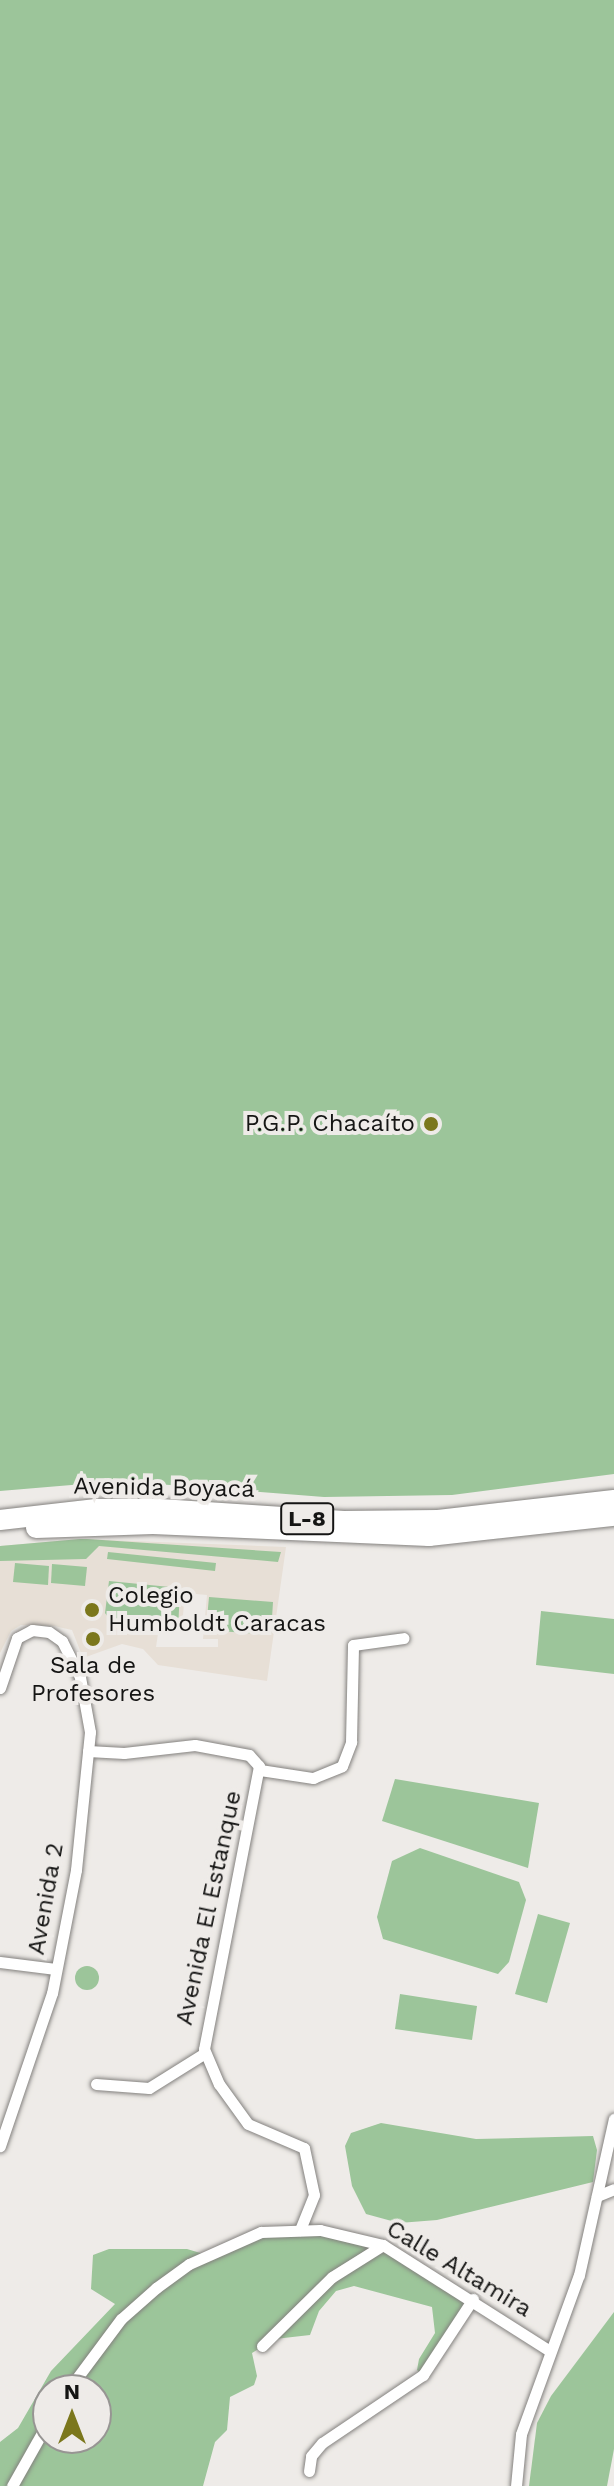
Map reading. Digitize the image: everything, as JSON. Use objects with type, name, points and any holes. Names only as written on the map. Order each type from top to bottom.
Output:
[{"type":"highway","name":"Avenida Boyacá","points":[[0,1520],[96,1509],[160,1509],[344,1521],[438,1520],[614,1500]]},
{"type":"highway","name":"Avenida Boyacá","points":[[0,1534],[103,1523],[429,1536],[614,1516]]},
{"type":"street","name":"Avenida 2","points":[[0,1688],[13,1644],[23,1633],[49,1632],[71,1655],[88,1706],[88,1751],[76,1870],[45,2018],[0,2146]]},
{"type":"street","points":[[260,1770],[313,1778],[342,1766],[351,1742],[353,1645],[404,1638]]},
{"type":"street","name":"Avenida El Estanque","points":[[88,1751],[124,1753],[195,1745],[249,1755],[260,1770],[205,2053],[219,2084],[248,2124],[304,2148],[314,2195],[300,2230]]},
{"type":"street","points":[[0,1962],[56,1969]]},
{"type":"street","points":[[96,2084],[149,2088],[205,2053]]},
{"type":"street","points":[[516,2486],[521,2434],[579,2275],[614,2119]]},
{"type":"street","points":[[603,2166],[614,2177]]},
{"type":"street","points":[[597,2196],[614,2189]]},
{"type":"street","name":"Calle Altamira","points":[[80,2374],[121,2319],[189,2264],[261,2232],[300,2230],[343,2233],[383,2245],[473,2299],[550,2351]]},
{"type":"street","points":[[262,2346],[332,2277],[383,2245]]},
{"type":"street","points":[[309,2471],[311,2456],[322,2443],[423,2375],[473,2299]]},
{"type":"street","points":[[12,2486],[32,2450]]},
{"type":"shaded area","name":"Colegio Humboldt Caracas","points":[[80,1539],[286,1547],[267,1681],[158,1665],[143,1649],[122,1644],[83,1658],[72,1630],[54,1626],[21,1625],[11,1631],[0,1653],[0,1546]],"holes":[[[185,1593],[207,1595],[203,1639],[218,1639],[218,1647],[156,1647],[159,1627],[182,1626]]]},
{"type":"green space","points":[[0,0],[614,0],[614,1474],[452,1495],[324,1497],[119,1481],[0,1491]]},
{"type":"green space","points":[[80,1539],[281,1552],[278,1562],[99,1546],[86,1559],[0,1561],[0,1546]]},
{"type":"green space","points":[[108,1552],[216,1563],[215,1571],[107,1559]]},
{"type":"green space","points":[[15,1563],[49,1566],[48,1585],[13,1582]]},
{"type":"green space","points":[[52,1564],[87,1567],[85,1586],[51,1583]]},
{"type":"green space","points":[[109,1581],[180,1588],[178,1631],[153,1630],[153,1620],[110,1620],[105,1613]]},
{"type":"green space","points":[[209,1597],[273,1602],[271,1635],[206,1630]]},
{"type":"green space","points":[[541,1611],[614,1619],[614,1674],[536,1665]]},
{"type":"green space","points":[[395,1779],[539,1803],[528,1868],[382,1821]]},
{"type":"green space","points":[[420,1848],[519,1882],[526,1900],[509,1962],[498,1974],[383,1939],[377,1917],[392,1861]]},
{"type":"green space","points":[[538,1914],[570,1923],[547,2003],[515,1994]]},
{"type":"green space","points":[[87,1966],[96,1969],[99,1978],[96,1987],[87,1990],[78,1987],[75,1978],[78,1969]]},
{"type":"green space","points":[[400,1994],[477,2006],[472,2040],[395,2029]]},
{"type":"green space","points":[[381,2123],[476,2139],[593,2136],[597,2150],[593,2182],[437,2220],[399,2223],[366,2214],[352,2186],[345,2146],[351,2133]]},
{"type":"green space","points":[[261,2232],[361,2237],[473,2299],[423,2375],[417,2370],[419,2359],[435,2333],[432,2307],[354,2286],[336,2291],[319,2311],[310,2335],[275,2339],[252,2353],[257,2376],[254,2385],[230,2397],[227,2430],[215,2442],[203,2486],[0,2486],[0,2442],[18,2428],[32,2404],[32,2454],[112,2454],[112,2374],[49,2374],[115,2304],[91,2289],[93,2255],[109,2249],[187,2249],[207,2255]]},
{"type":"green space","points":[[614,2312],[614,2449],[607,2486],[529,2486],[537,2423],[551,2396]]},
{"type":"place","name":"P.G.P. Chacaíto","points":[[431,1124]]},
{"type":"place","name":"Colegio Humboldt Caracas","points":[[92,1610]]},
{"type":"place","name":"Sala de Profesores","points":[[93,1639]]}]
